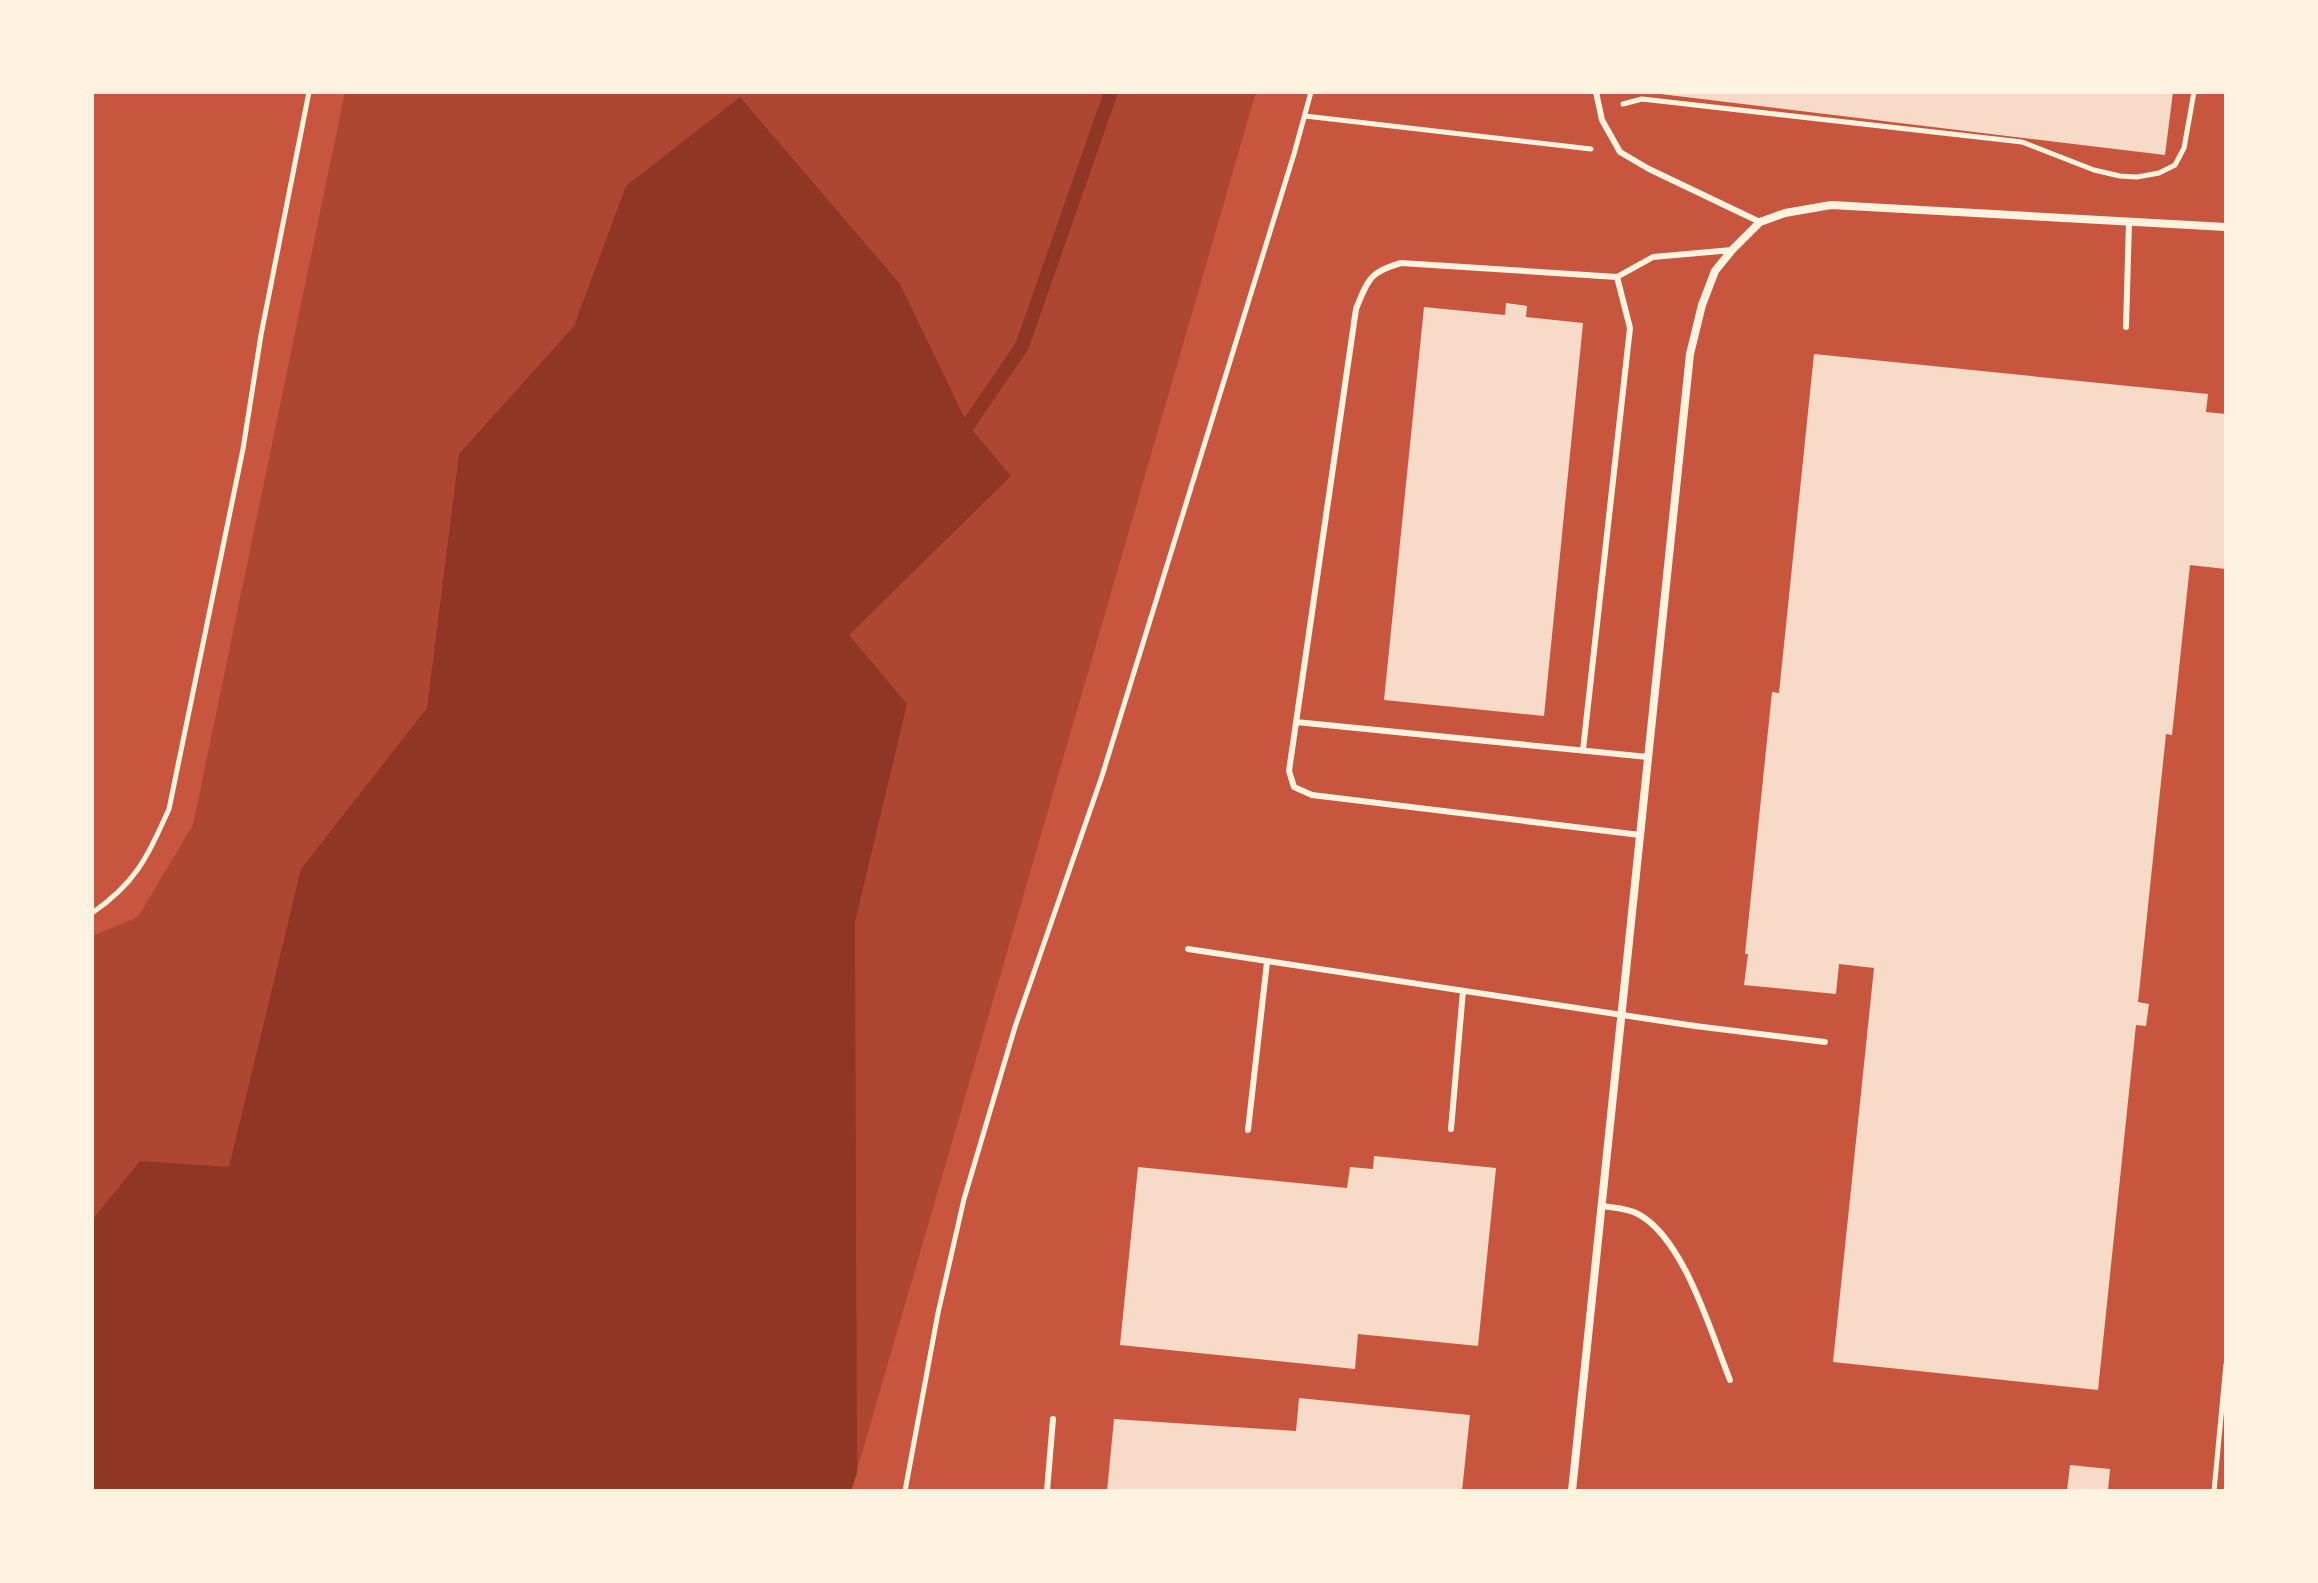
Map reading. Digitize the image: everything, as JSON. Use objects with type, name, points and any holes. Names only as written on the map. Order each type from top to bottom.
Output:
[{"type":"street","points":[[1572,1491],[1690,354],[1702,305],[1715,271],[1760,222],[1785,213],[1831,205],[2226,227]]},
{"type":"lane","points":[[1596,92],[1602,120],[1620,152],[1760,222]]},
{"type":"lane","points":[[2126,327],[2129,222]]},
{"type":"lane","points":[[1640,835],[1312,795],[1294,787],[1289,771],[1356,309],[1367,282],[1380,268],[1401,263],[1617,277],[1653,257],[1732,250]]},
{"type":"lane","points":[[1583,750],[1630,328],[1617,277]]},
{"type":"lane","points":[[1296,722],[1648,757]]},
{"type":"lane","points":[[1188,949],[1621,1015],[1825,1042]]},
{"type":"lane","points":[[1248,1130],[1267,962]]},
{"type":"lane","points":[[1451,1129],[1463,991]]},
{"type":"lane","points":[[1602,1206],[1638,1214],[1657,1229],[1680,1257],[1730,1380]]},
{"type":"lane","points":[[1047,1491],[1053,1419]]},
{"type":"path","points":[[92,913],[114,898],[134,877],[169,809],[175,787],[243,449],[261,335],[309,92]]},
{"type":"path","points":[[905,1491],[938,1313],[964,1199],[1015,1027],[1107,761],[1311,92]]},
{"type":"path","points":[[1599,109],[1642,99],[2022,142],[2094,170],[2137,177],[2159,173],[2175,165],[2184,148],[2194,92]]},
{"type":"path","points":[[1305,116],[1620,152]]},
{"type":"path","points":[[2214,1491],[2226,1364]]},
{"type":"shaded area","points":[[345,92],[1256,92],[851,1491],[92,1491],[92,936],[138,917],[193,825]]},
{"type":"shaded area","points":[[740,97],[900,284],[968,425],[1011,476],[849,635],[907,704],[855,922],[857,1473],[851,1491],[92,1491],[92,1220],[140,1161],[229,1167],[301,869],[427,708],[459,454],[574,326],[626,186]]},
{"type":"building","points":[[1644,92],[2173,92],[2165,155]]},
{"type":"building","points":[[1506,303],[1527,306],[1526,317],[1583,323],[1544,716],[1384,700],[1424,307],[1505,315]]},
{"type":"building","points":[[1814,354],[2208,394],[2206,412],[2226,414],[2226,569],[2190,565],[2172,735],[2166,734],[2138,1002],[2149,1004],[2146,1026],[2136,1025],[2098,1390],[1833,1362],[1874,968],[1839,964],[1836,994],[1744,985],[1772,692],[1779,693]]},
{"type":"building","points":[[1374,1156],[1496,1168],[1478,1346],[1358,1334],[1355,1369],[1120,1345],[1138,1167],[1347,1188],[1350,1167],[1373,1169]]},
{"type":"building","points":[[1299,1398],[1470,1415],[1462,1491],[1107,1491],[1114,1419],[1296,1431]]},
{"type":"building","points":[[2070,1465],[2110,1469],[2108,1491],[2067,1491]]},
{"type":"waterway","points":[[968,425],[1022,346],[1111,92]]}]
